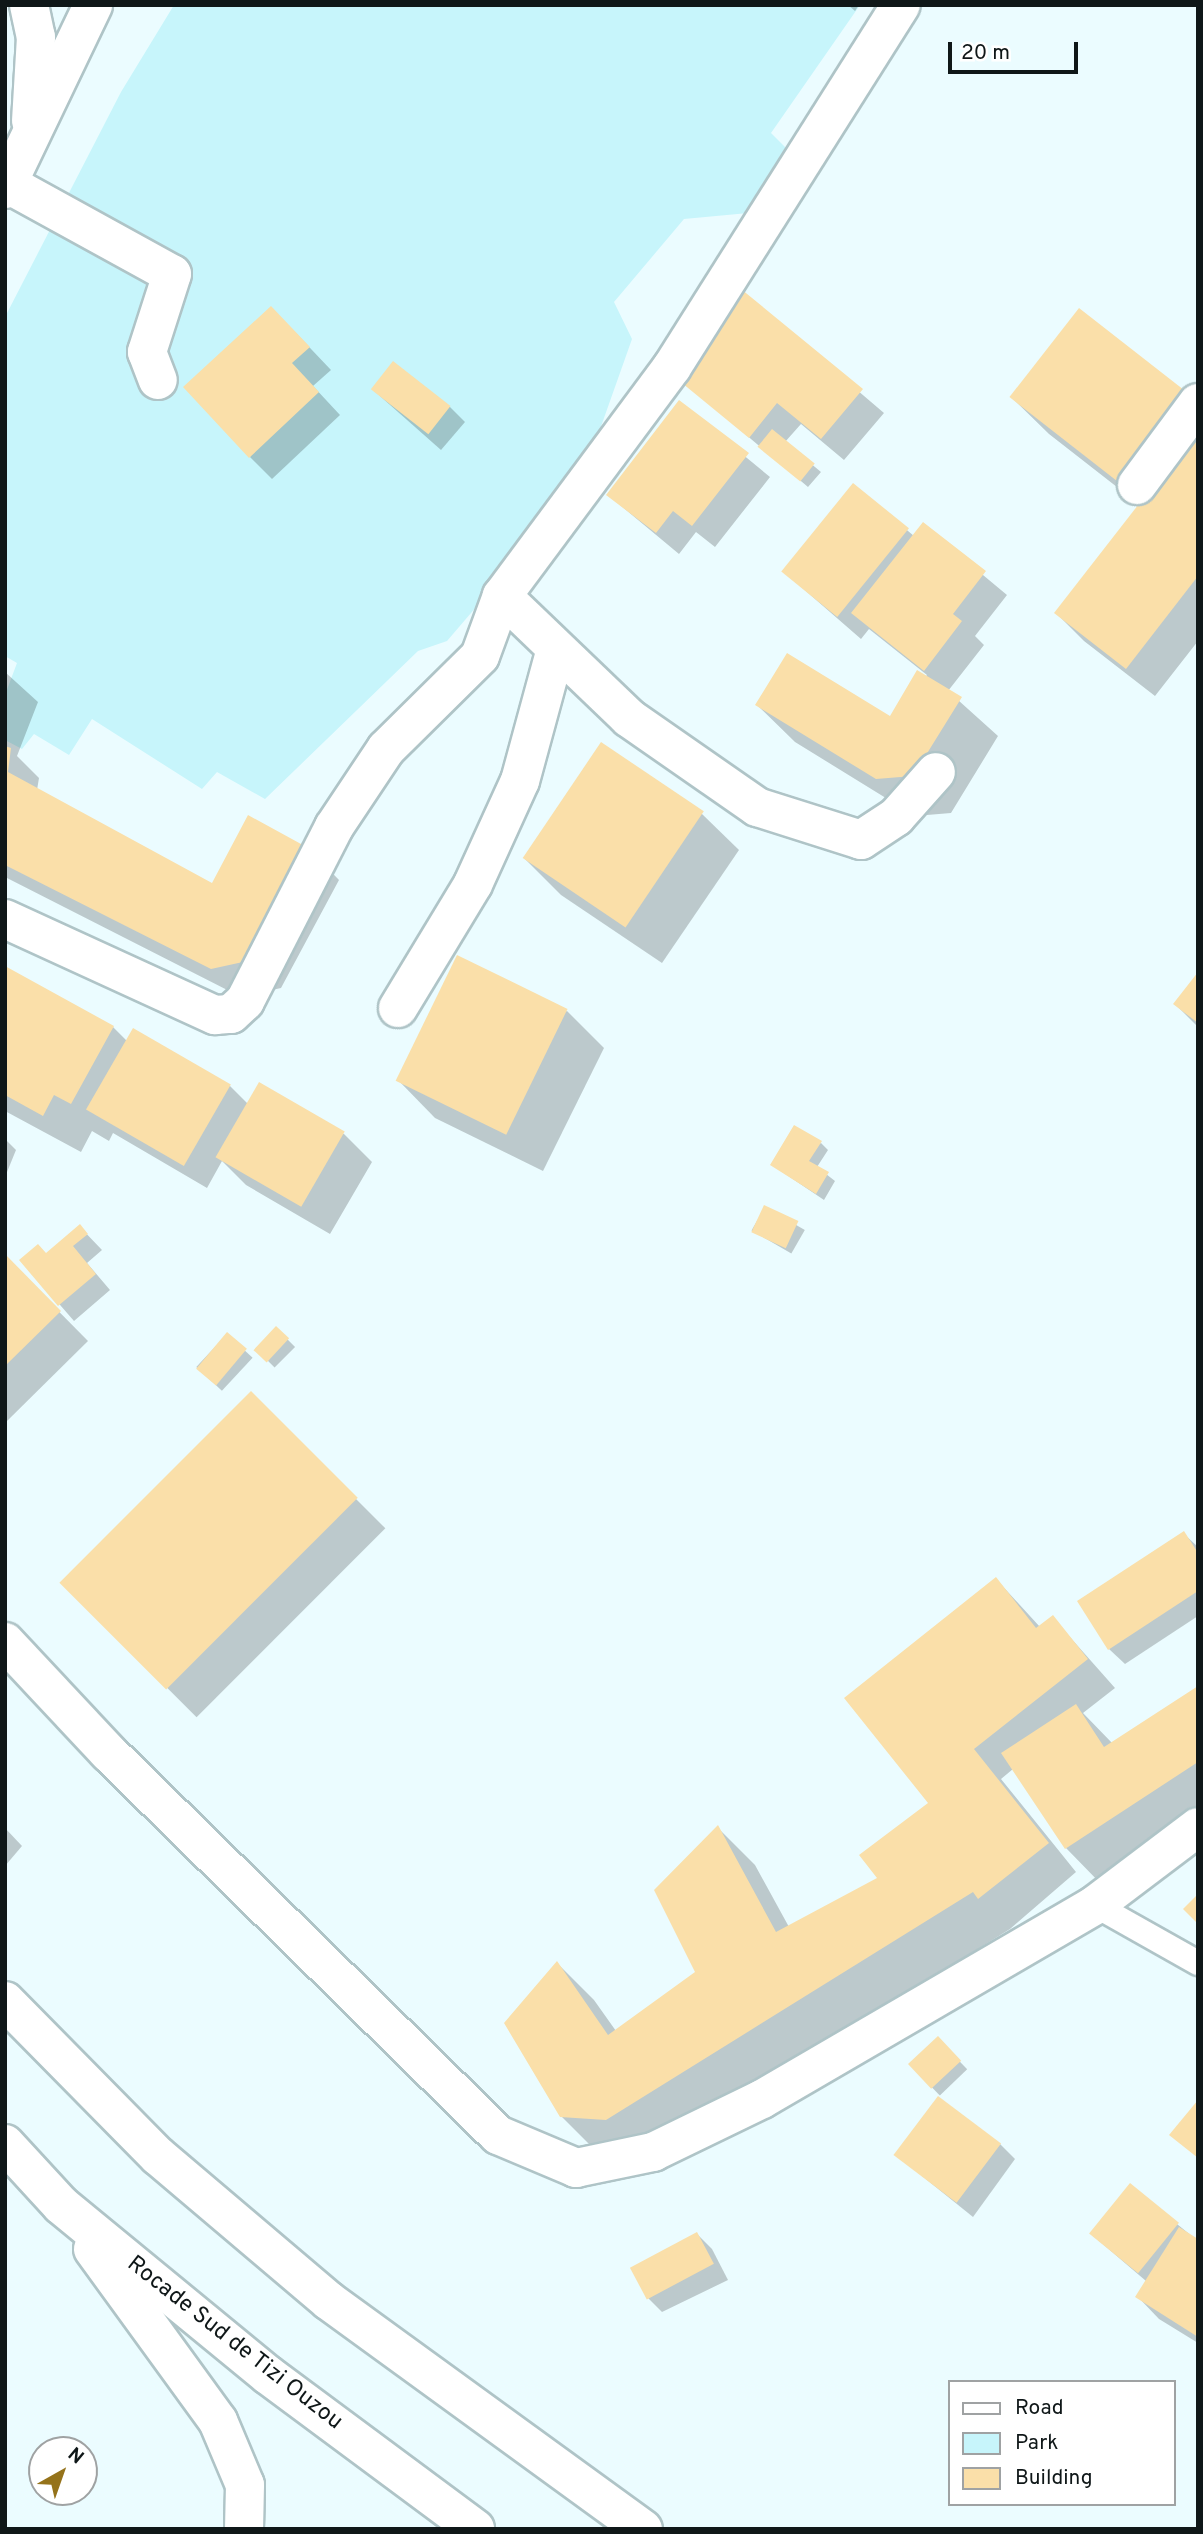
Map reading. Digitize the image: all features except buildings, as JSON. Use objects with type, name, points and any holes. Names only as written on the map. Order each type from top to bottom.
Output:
[{"type":"main road","points":[[29,5],[36,37],[30,141]]},
{"type":"main road","points":[[93,5],[7,186],[172,274],[147,352],[158,380]]},
{"type":"main road","points":[[5,919],[215,1015],[231,1014],[257,979],[334,827],[386,749],[480,656],[502,596],[672,367],[901,5]]},
{"type":"main road","points":[[1136,485],[1198,402]]},
{"type":"main road","points":[[502,596],[555,652],[629,718],[757,807],[861,840],[896,817],[936,772]]},
{"type":"main road","points":[[398,1008],[473,884],[520,781],[555,652]]},
{"type":"main road","points":[[5,1642],[109,1753],[498,2135],[576,2168],[653,2152],[762,2099],[1095,1905],[1198,1827]]},
{"type":"main road","points":[[5,2001],[158,2156],[329,2301],[643,2529]]},
{"type":"main road","name":"Rocade Sud de Tizi Ouzou","points":[[5,2144],[61,2205],[268,2375],[475,2529]]},
{"type":"main road","points":[[61,2205],[218,2421],[245,2485],[244,2529]]},
{"type":"lane","points":[[1095,1905],[1198,1963]]},
{"type":"green space","points":[[174,5],[860,5],[771,133],[798,160],[759,212],[684,219],[614,302],[632,339],[593,449],[477,606],[447,641],[418,651],[265,799],[217,772],[202,789],[92,719],[69,755],[34,734],[22,749],[5,740],[5,695],[17,663],[5,656],[5,317],[121,92]]}]
